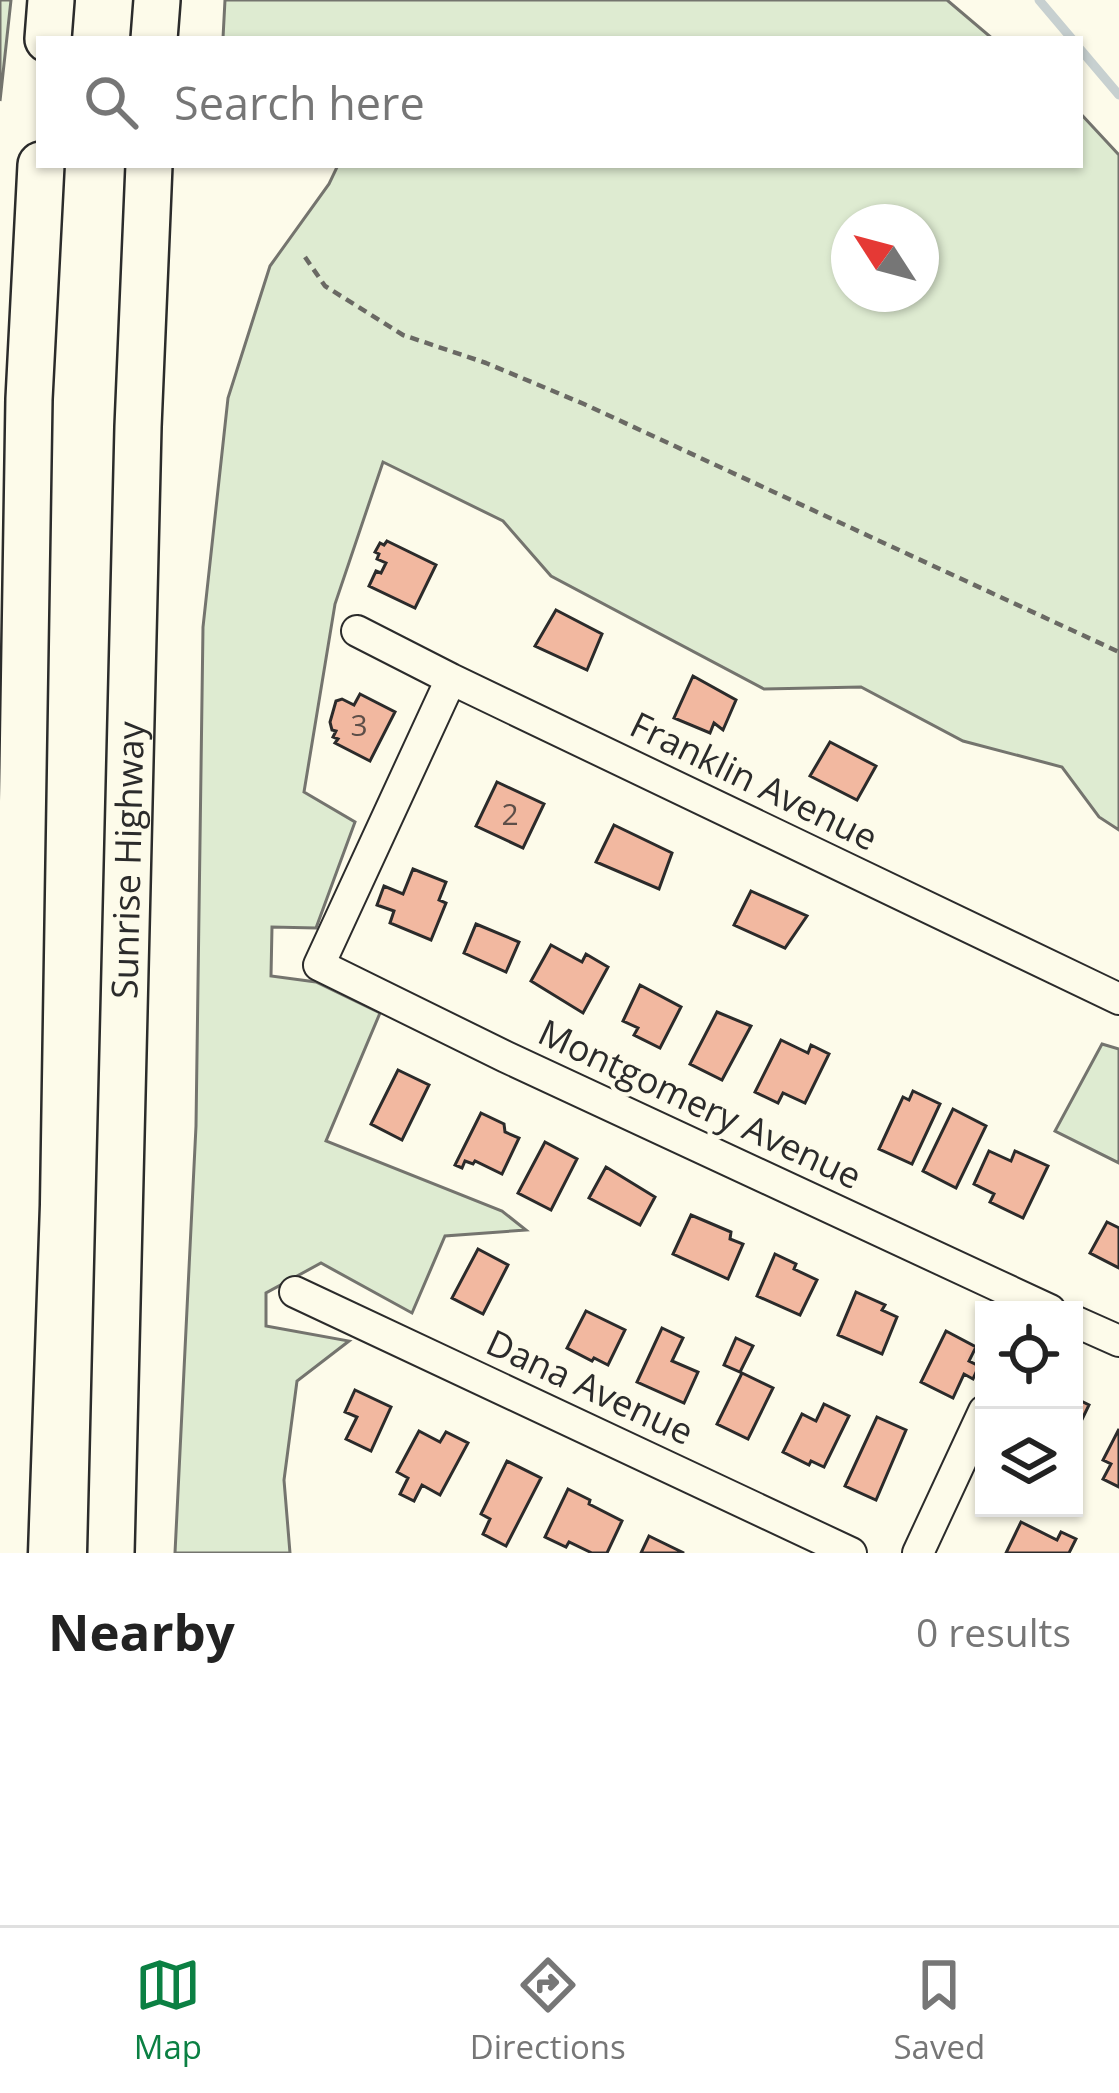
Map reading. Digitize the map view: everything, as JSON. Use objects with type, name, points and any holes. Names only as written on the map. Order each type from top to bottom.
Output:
[{"type":"highway","points":[[48,36],[51,0]]},
{"type":"highway","points":[[154,36],[157,0]]},
{"type":"highway","points":[[4,1553],[16,1204],[29,399],[41,168]]},
{"type":"highway","name":"Sunrise Highway","points":[[111,1553],[148,168]]},
{"type":"street","name":"Franklin Avenue","points":[[357,631],[1119,999]]},
{"type":"street","name":"Montgomery Avenue","points":[[451,679],[319,964],[1024,1301]]},
{"type":"street","name":"Dana Avenue","points":[[295,1292],[851,1553]]},
{"type":"street","points":[[1083,1325],[1119,1342]]},
{"type":"street","points":[[918,1553],[975,1430]]},
{"type":"path","points":[[305,257],[325,286],[403,334],[584,404],[1119,652]]},
{"type":"green space","points":[[0,0],[11,0],[0,101]]},
{"type":"green space","points":[[225,0],[947,0],[989,36],[223,36]]},
{"type":"green space","points":[[1083,116],[1119,155],[1119,830],[1099,817],[1062,767],[963,741],[861,687],[764,689],[551,576],[503,521],[383,462],[335,604],[304,792],[355,822],[316,928],[272,927],[271,976],[316,982],[380,1013],[326,1141],[502,1211],[526,1230],[445,1236],[412,1313],[321,1263],[266,1293],[266,1326],[349,1341],[297,1381],[284,1480],[290,1553],[175,1553],[196,1126],[203,627],[228,398],[270,266],[337,168],[1083,168]]},
{"type":"green space","points":[[1102,1044],[1119,1049],[1119,1163],[1055,1131]]},
{"type":"building","points":[[387,541],[436,565],[415,608],[369,586],[386,563],[375,552]]},
{"type":"building","points":[[556,610],[602,634],[587,670],[535,646]]},
{"type":"building","points":[[693,676],[736,700],[723,730],[714,723],[710,733],[674,718]]},
{"type":"building","points":[[360,694],[395,712],[370,761],[335,743],[338,739],[333,737],[336,731],[330,722],[336,701],[354,705]]},
{"type":"building","points":[[830,742],[876,766],[857,800],[810,776]]},
{"type":"building","points":[[497,782],[544,804],[523,848],[476,826]]},
{"type":"building","points":[[614,825],[672,853],[659,889],[596,862]]},
{"type":"building","points":[[413,869],[446,882],[439,900],[446,903],[431,940],[390,923],[394,911],[377,905],[384,886],[403,894]]},
{"type":"building","points":[[751,891],[807,916],[785,948],[734,925]]},
{"type":"building","points":[[476,924],[519,942],[506,972],[464,953]]},
{"type":"building","points":[[551,945],[582,962],[586,954],[608,967],[583,1013],[531,981]]},
{"type":"building","points":[[640,985],[681,1007],[660,1048],[634,1035],[638,1028],[623,1021]]},
{"type":"building","points":[[717,1012],[751,1026],[722,1080],[690,1064]]},
{"type":"building","points":[[781,1040],[808,1053],[811,1045],[829,1054],[805,1103],[783,1093],[778,1103],[755,1092]]},
{"type":"building","points":[[398,1070],[429,1085],[402,1140],[371,1124]]},
{"type":"building","points":[[913,1091],[940,1104],[912,1164],[879,1149],[903,1097],[909,1100]]},
{"type":"building","points":[[953,1109],[986,1126],[956,1188],[923,1171]]},
{"type":"building","points":[[481,1113],[519,1138],[502,1174],[475,1161],[465,1161],[462,1168],[455,1165]]},
{"type":"building","points":[[545,1142],[577,1159],[551,1210],[518,1193]]},
{"type":"building","points":[[989,1151],[1011,1161],[1015,1151],[1048,1166],[1023,1218],[990,1202],[994,1194],[974,1184]]},
{"type":"building","points":[[606,1167],[655,1197],[640,1225],[589,1198]]},
{"type":"building","points":[[691,1215],[731,1232],[730,1239],[743,1244],[728,1279],[673,1254]]},
{"type":"building","points":[[1107,1222],[1119,1228],[1119,1268],[1090,1253]]},
{"type":"building","points":[[478,1249],[508,1265],[483,1314],[452,1298]]},
{"type":"building","points":[[775,1254],[817,1280],[800,1315],[757,1296]]},
{"type":"building","points":[[856,1292],[885,1305],[882,1310],[897,1317],[882,1354],[838,1335]]},
{"type":"building","points":[[586,1311],[625,1330],[608,1365],[567,1348]]},
{"type":"building","points":[[662,1328],[683,1338],[672,1361],[698,1372],[684,1403],[637,1382]]},
{"type":"building","points":[[946,1331],[975,1346],[969,1361],[975,1364],[975,1375],[973,1379],[964,1374],[953,1398],[921,1382]]},
{"type":"building","points":[[736,1338],[753,1346],[740,1372],[724,1365]]},
{"type":"building","points":[[742,1373],[773,1388],[748,1439],[717,1424]]},
{"type":"building","points":[[355,1390],[391,1407],[371,1451],[346,1439],[357,1417],[345,1412]]},
{"type":"building","points":[[824,1404],[849,1416],[824,1467],[783,1452],[802,1414],[816,1421]]},
{"type":"building","points":[[877,1417],[906,1430],[876,1500],[845,1486]]},
{"type":"building","points":[[1119,1429],[1119,1487],[1103,1479],[1111,1464],[1103,1460]]},
{"type":"building","points":[[419,1431],[440,1442],[446,1432],[468,1443],[440,1495],[422,1485],[414,1501],[400,1494],[408,1478],[397,1472]]},
{"type":"building","points":[[507,1461],[541,1478],[506,1546],[483,1534],[490,1519],[481,1514]]},
{"type":"building","points":[[568,1489],[622,1521],[607,1553],[592,1553],[569,1542],[566,1547],[545,1537]]},
{"type":"building","points":[[1021,1522],[1057,1540],[1061,1532],[1076,1539],[1069,1553],[1006,1553]]},
{"type":"building","points":[[649,1536],[684,1553],[641,1553]]},
{"type":"waterway","points":[[1039,0],[1069,36]]},
{"type":"waterway","points":[[1083,53],[1119,95]]}]
